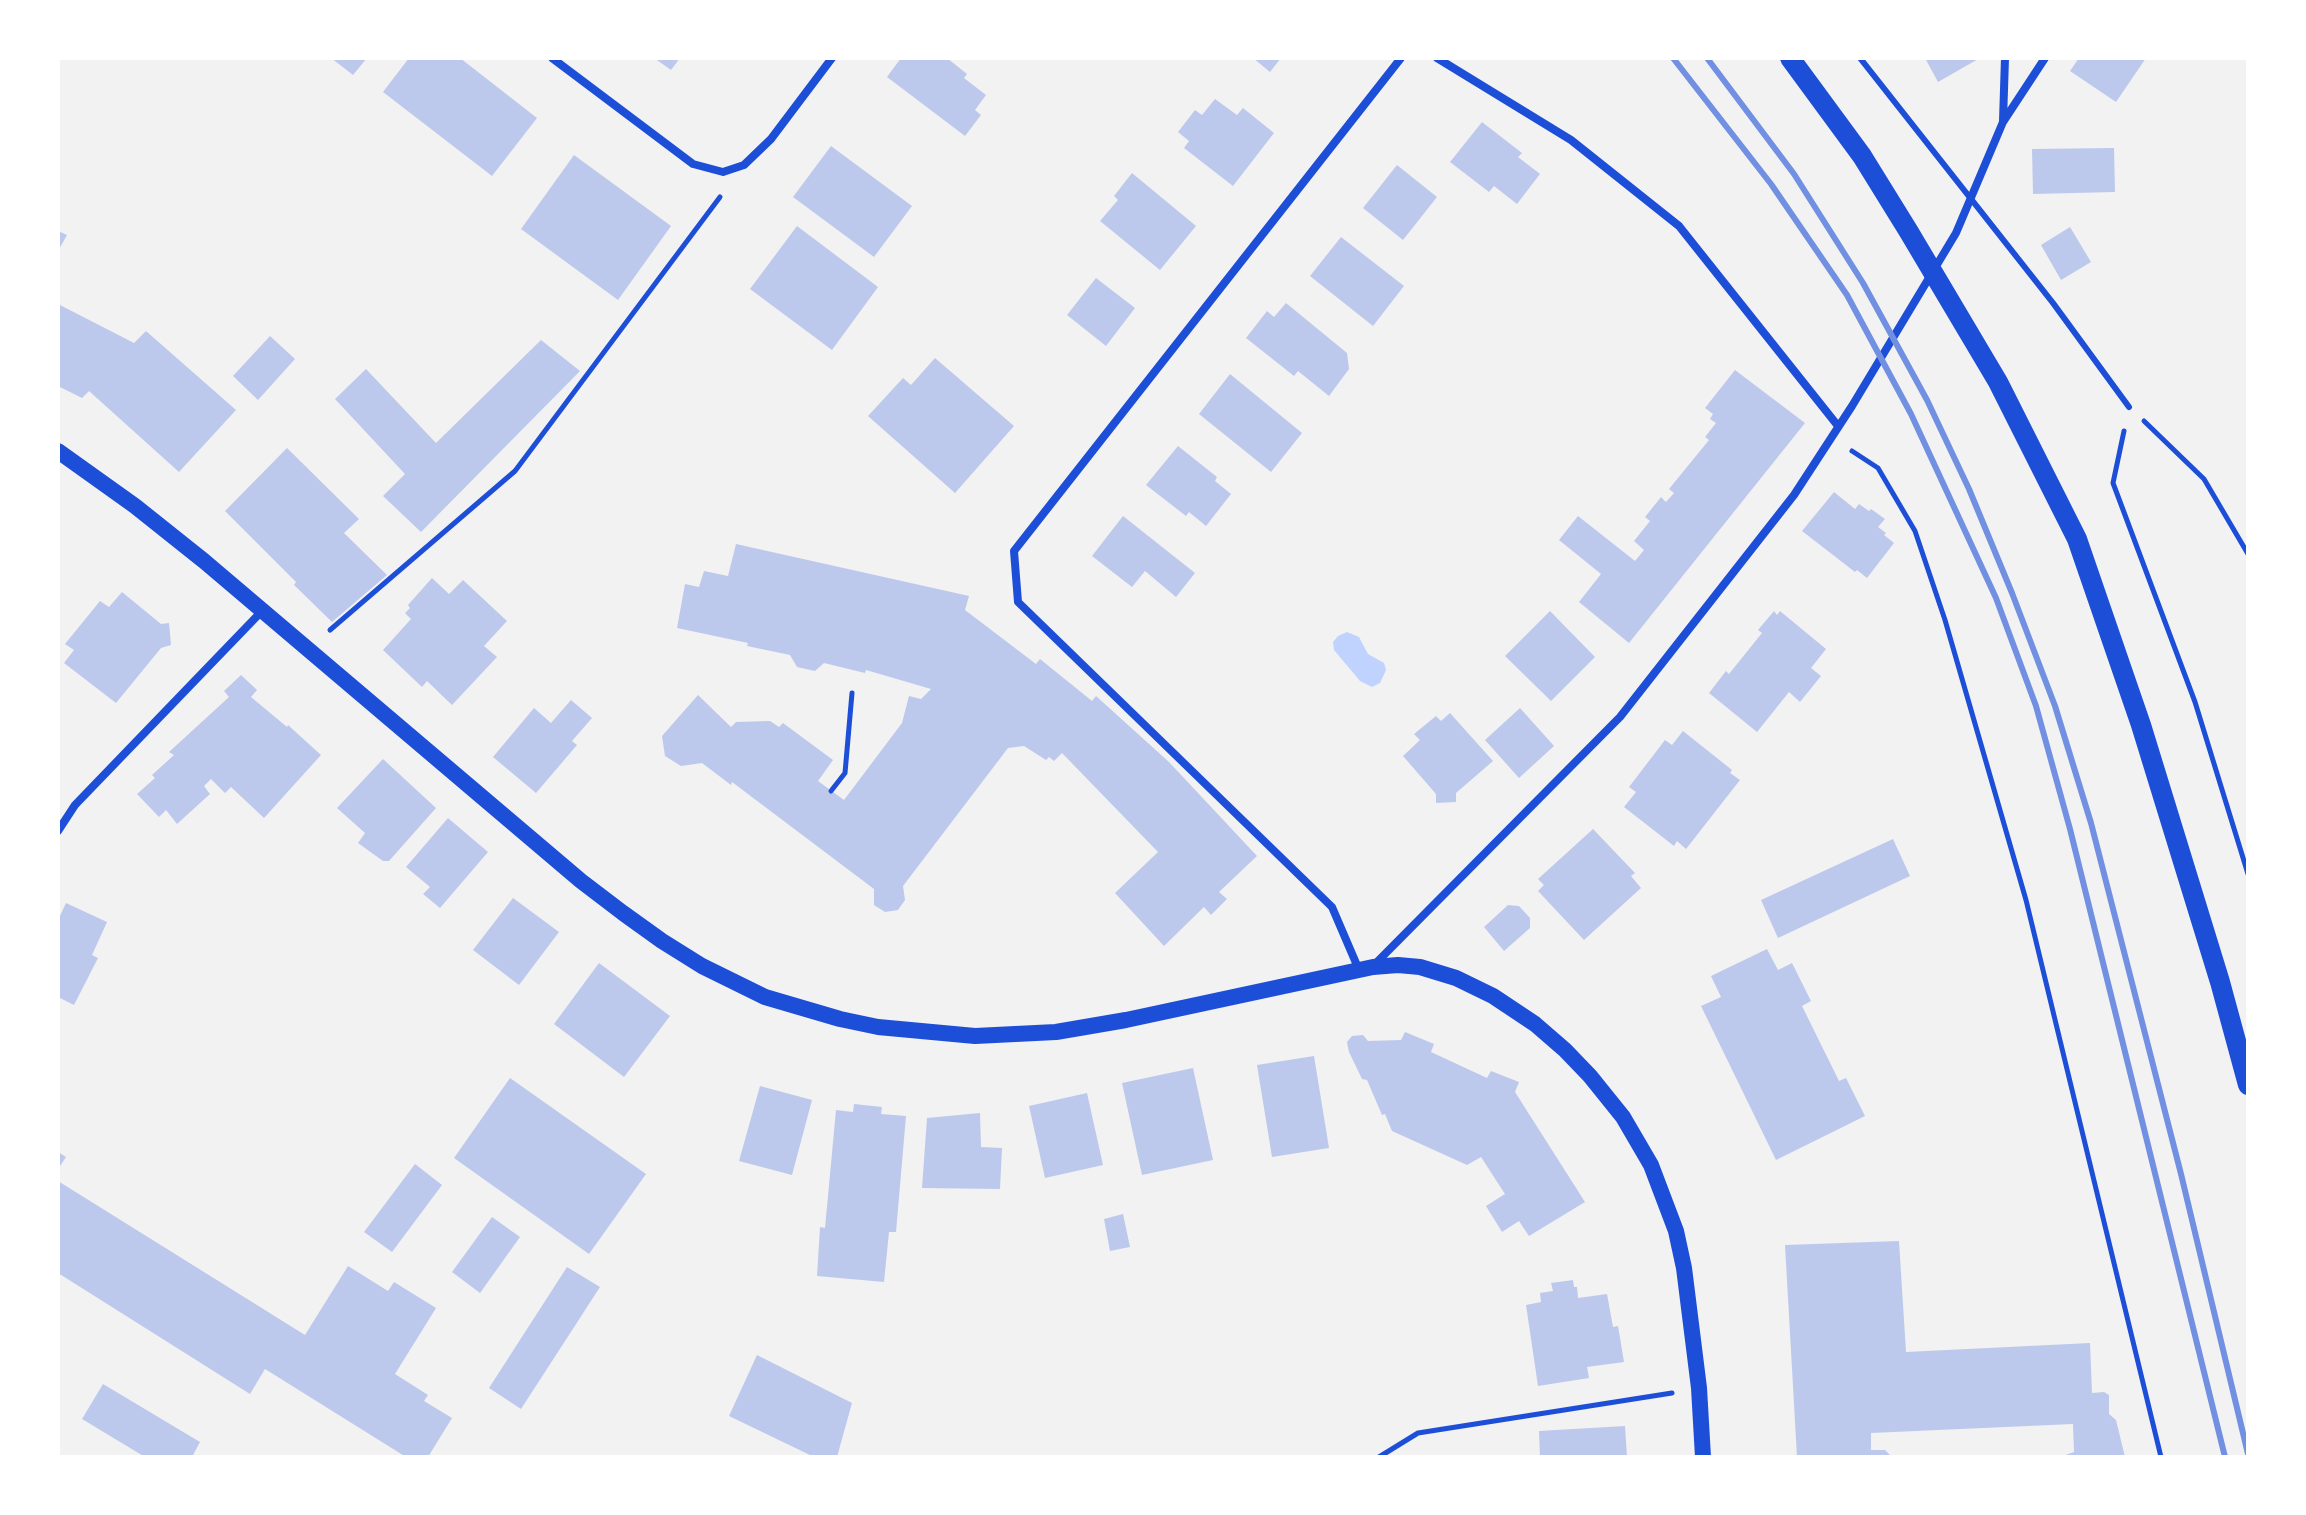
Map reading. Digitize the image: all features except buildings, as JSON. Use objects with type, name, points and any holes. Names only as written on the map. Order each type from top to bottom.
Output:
[{"type":"main road","points":[[1790,58],[1862,156],[1918,246],[1998,382],[2077,539],[2141,725],[2220,982],[2248,1085]]},
{"type":"main road","points":[[58,451],[135,506],[263,610],[623,913],[702,966],[765,997],[878,1027],[988,1035],[1056,1032],[1126,1020],[1366,968],[1398,965],[1420,967],[1456,978],[1493,996],[1535,1024],[1590,1076],[1623,1117],[1651,1165],[1676,1231],[1684,1268],[1699,1388],[1703,1457]]},
{"type":"street","points":[[552,58],[693,164],[723,172],[744,165],[771,139],[832,58]]},
{"type":"street","points":[[1401,58],[1014,551],[1018,602],[1332,907],[1366,968],[1620,717],[1794,495],[1852,406],[1956,233],[2003,122],[2045,58]]},
{"type":"street","points":[[1437,58],[1571,140],[1679,226],[1838,426]]},
{"type":"street","points":[[2003,122],[2005,58]]},
{"type":"street","points":[[58,831],[75,805],[263,610]]},
{"type":"lane","points":[[1860,58],[2053,303],[2129,407]]},
{"type":"path","points":[[308,649],[515,471],[744,165]]},
{"type":"path","points":[[2129,407],[2204,479],[2248,554]]},
{"type":"path","points":[[2129,407],[2113,483],[2195,702],[2248,874]]},
{"type":"path","points":[[1831,437],[1878,468],[1915,531],[1945,620],[2026,900],[2161,1457]]},
{"type":"path","points":[[831,791],[845,773],[852,693]]},
{"type":"path","points":[[1379,1457],[1418,1433],[1699,1388]]},
{"type":"water","points":[[1347,632],[1359,637],[1368,654],[1384,663],[1386,670],[1380,683],[1372,687],[1360,681],[1334,650],[1333,642]]},
{"type":"railway","points":[[1673,58],[1771,184],[1847,295],[1911,414],[1996,598],[2036,706],[2070,829],[2225,1457]]},
{"type":"railway","points":[[1707,58],[1794,174],[1863,283],[1927,400],[1969,489],[2012,593],[2055,706],[2091,823],[2181,1174],[2248,1454]]}]
